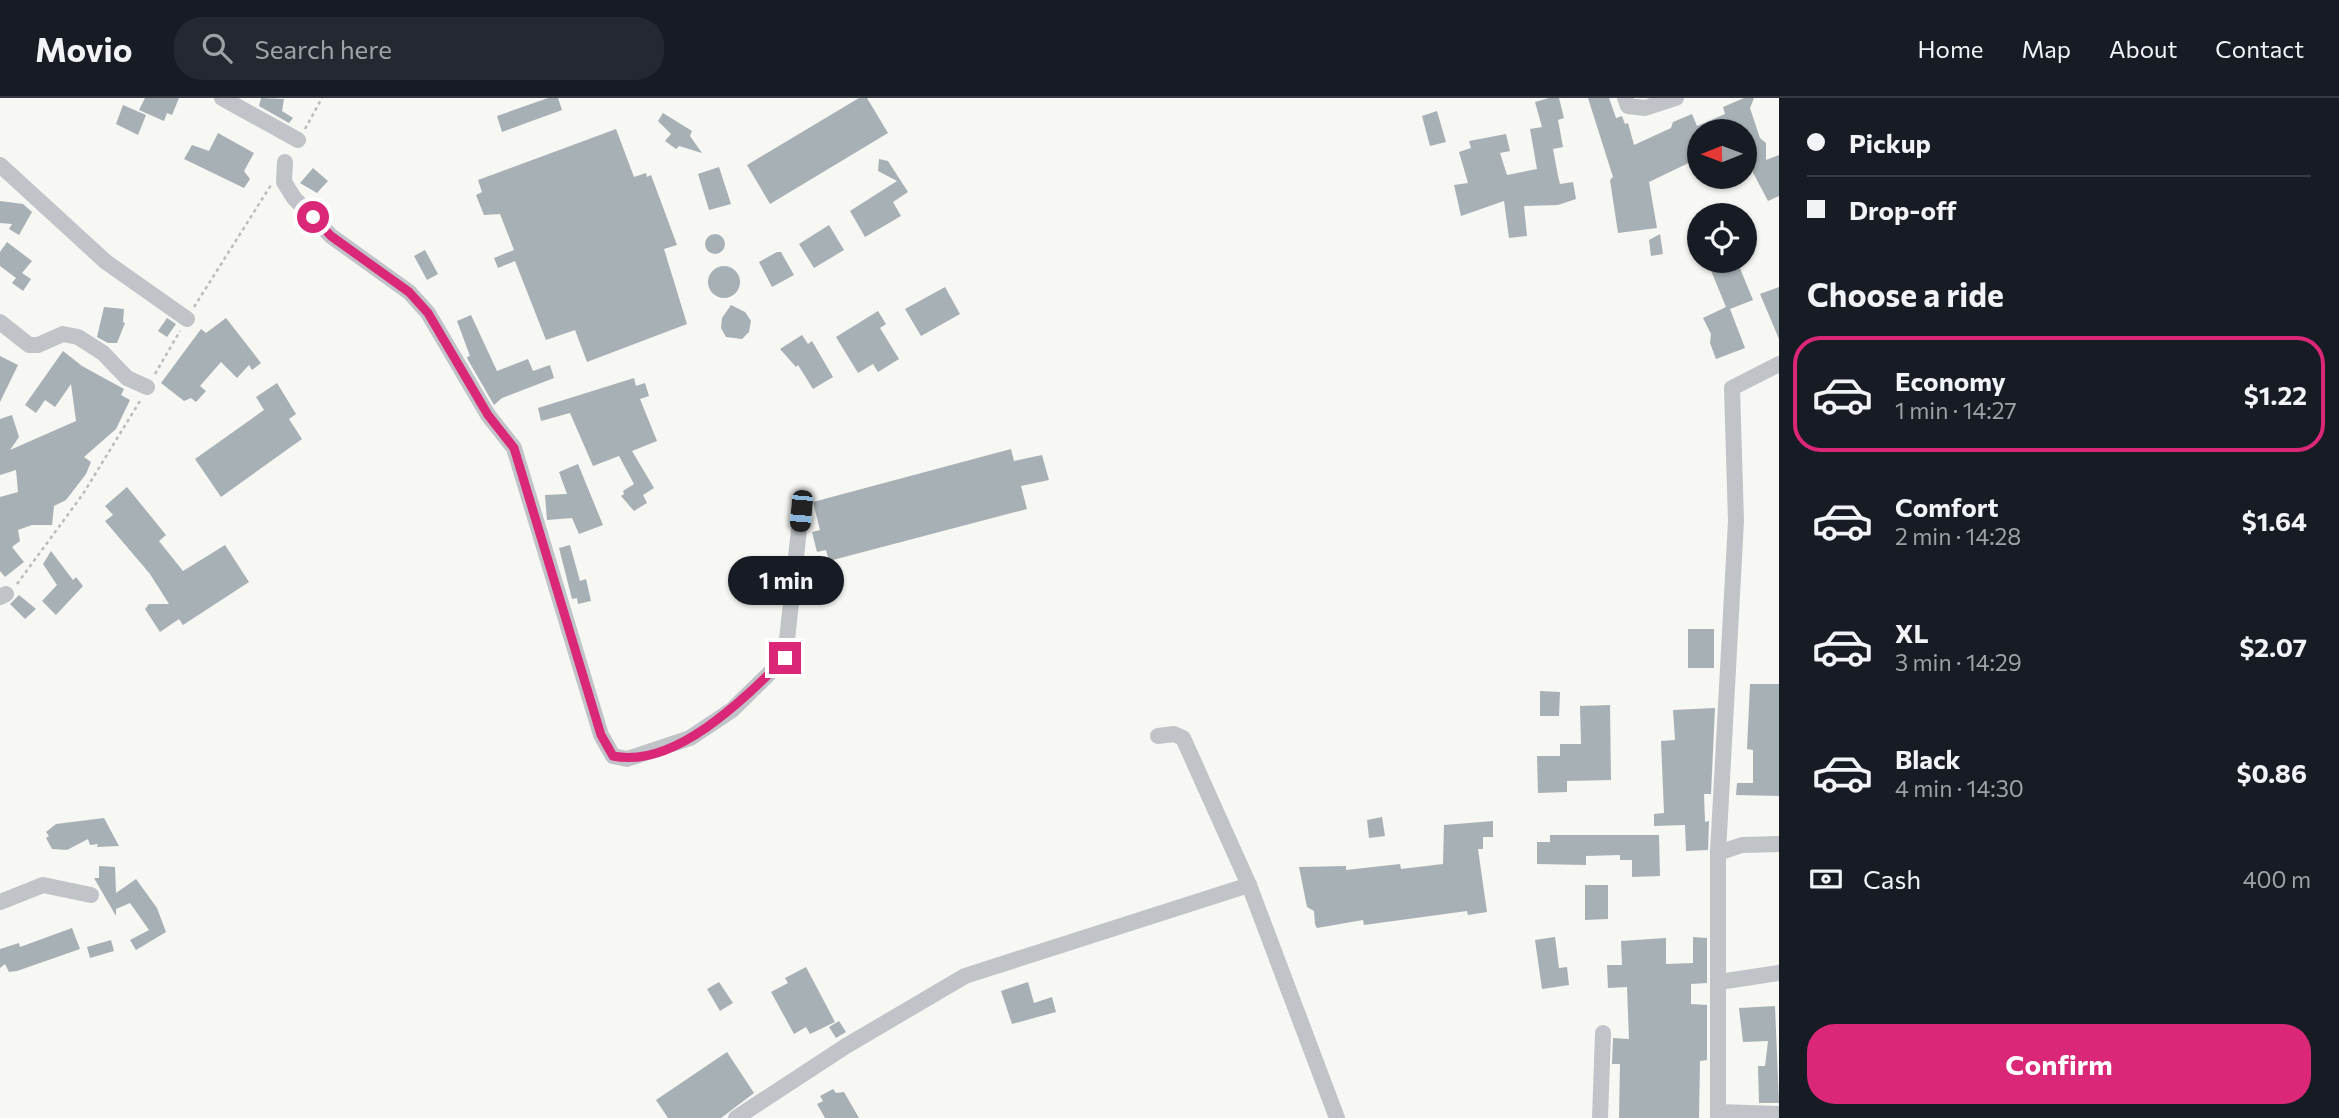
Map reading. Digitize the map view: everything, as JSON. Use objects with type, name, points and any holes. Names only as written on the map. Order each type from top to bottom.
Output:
[{"type":"street","points":[[222,98],[298,140]]},
{"type":"street","points":[[1625,98],[1628,106],[1645,108],[1676,98]]},
{"type":"street","points":[[285,162],[284,182],[294,198],[331,236],[409,292],[428,313],[488,415],[514,448],[601,735],[613,756],[627,759],[690,738],[732,710],[785,658],[801,511]]},
{"type":"street","points":[[0,165],[106,262],[187,319]]},
{"type":"street","points":[[0,322],[29,345],[38,345],[63,334],[78,337],[103,354],[127,378],[148,387]]},
{"type":"street","points":[[1779,365],[1732,388],[1736,521],[1718,853],[1718,1115],[1779,1114]]},
{"type":"street","points":[[1158,736],[1174,734],[1183,738],[1249,885],[1337,1118]]},
{"type":"street","points":[[1718,853],[1742,845],[1779,844]]},
{"type":"street","points":[[736,1118],[846,1046],[965,976],[1249,885]]},
{"type":"street","points":[[0,902],[43,886],[91,895]]},
{"type":"street","points":[[1719,982],[1779,973]]},
{"type":"street","points":[[1600,1118],[1603,1033]]},
{"type":"path","points":[[298,140],[322,98]]},
{"type":"path","points":[[3,595],[29,570],[83,494],[271,184]]},
{"type":"building","points":[[145,98],[179,98],[172,115],[167,113],[164,121],[139,110]]},
{"type":"building","points":[[261,98],[284,99],[282,111],[293,118],[289,123],[259,106]]},
{"type":"building","points":[[548,98],[558,98],[562,110],[502,132],[497,116]]},
{"type":"building","points":[[859,98],[867,98],[888,133],[770,204],[747,165]]},
{"type":"building","points":[[1559,98],[1564,118],[1558,120],[1563,147],[1553,149],[1560,184],[1573,182],[1576,199],[1558,205],[1524,206],[1527,236],[1509,238],[1504,201],[1461,216],[1454,185],[1468,183],[1459,152],[1471,148],[1469,141],[1506,134],[1510,151],[1500,153],[1507,175],[1537,169],[1530,129],[1542,127],[1535,102]]},
{"type":"building","points":[[1588,98],[1609,98],[1616,118],[1622,116],[1625,124],[1628,123],[1634,145],[1671,128],[1673,122],[1692,114],[1694,119],[1687,119],[1687,164],[1649,182],[1657,228],[1618,233],[1610,180],[1613,177]]},
{"type":"building","points":[[1744,98],[1754,98],[1750,108],[1754,119],[1713,119],[1725,114],[1723,107]]},
{"type":"building","points":[[123,105],[146,115],[138,135],[116,124]]},
{"type":"building","points":[[1437,111],[1446,142],[1430,146],[1422,116]]},
{"type":"building","points":[[663,113],[692,131],[690,136],[702,153],[679,146],[676,149],[665,141],[671,134],[658,121]]},
{"type":"building","points":[[616,129],[634,177],[646,173],[647,177],[651,175],[677,245],[664,249],[687,324],[587,362],[575,330],[546,340],[515,261],[498,268],[494,258],[514,250],[500,214],[484,215],[476,195],[482,192],[478,180]]},
{"type":"building","points":[[1757,129],[1760,138],[1766,143],[1766,160],[1779,155],[1779,196],[1768,201],[1757,180]]},
{"type":"building","points":[[218,133],[254,153],[244,171],[250,179],[244,188],[184,159],[192,145],[209,151]]},
{"type":"building","points":[[879,159],[888,161],[908,192],[893,202],[901,216],[865,237],[850,211],[897,181],[878,171]]},
{"type":"building","points":[[719,167],[731,204],[709,210],[698,174]]},
{"type":"building","points":[[313,168],[328,181],[317,193],[300,183]]},
{"type":"building","points":[[0,201],[23,204],[32,212],[19,235],[9,229],[12,224],[0,223]]},
{"type":"building","points":[[829,225],[844,250],[814,268],[799,244]]},
{"type":"building","points":[[715,234],[722,237],[725,244],[722,251],[715,254],[708,251],[705,244],[708,237]]},
{"type":"building","points":[[1660,234],[1663,254],[1651,256],[1649,240]]},
{"type":"building","points":[[7,242],[32,261],[22,273],[31,279],[23,291],[12,283],[16,278],[0,266],[0,252]]},
{"type":"building","points":[[425,250],[438,274],[427,280],[414,256]]},
{"type":"building","points":[[781,252],[794,275],[772,287],[759,262]]},
{"type":"building","points":[[724,266],[736,270],[740,282],[736,294],[724,298],[712,294],[708,282],[712,270]]},
{"type":"building","points":[[1712,273],[1742,273],[1753,300],[1730,309],[1745,348],[1716,359],[1710,343],[1711,334],[1703,318],[1726,307]]},
{"type":"building","points":[[945,287],[960,314],[921,336],[905,309]]},
{"type":"building","points":[[1779,287],[1779,339],[1760,294]]},
{"type":"building","points":[[731,305],[745,312],[751,321],[749,332],[742,339],[726,337],[721,328],[722,318]]},
{"type":"building","points":[[104,307],[124,309],[125,323],[117,343],[108,343],[97,337]]},
{"type":"building","points":[[878,311],[886,324],[880,328],[899,359],[878,372],[873,364],[858,373],[836,337]]},
{"type":"building","points":[[471,315],[497,371],[528,359],[533,371],[550,365],[554,378],[502,398],[494,405],[468,360],[467,357],[470,356],[457,321]]},
{"type":"building","points":[[167,318],[176,324],[167,337],[158,331]]},
{"type":"building","points":[[226,318],[261,363],[252,370],[249,365],[237,378],[221,362],[200,386],[206,391],[196,402],[191,398],[184,401],[161,383],[201,329],[206,333]]},
{"type":"building","points":[[802,335],[808,344],[812,341],[833,377],[813,389],[798,365],[796,367],[780,349]]},
{"type":"building","points":[[63,351],[82,366],[124,389],[121,395],[130,400],[116,429],[84,457],[91,462],[86,474],[66,500],[54,506],[52,525],[32,525],[18,530],[20,541],[12,547],[24,562],[5,577],[0,571],[0,497],[18,492],[16,470],[0,475],[0,419],[12,415],[19,437],[10,450],[76,421],[71,384],[55,407],[45,400],[36,413],[25,405]]},
{"type":"building","points":[[0,356],[18,365],[0,402]]},
{"type":"building","points":[[634,378],[636,386],[645,383],[649,396],[640,399],[657,441],[632,451],[654,488],[643,495],[647,503],[634,511],[621,496],[623,491],[634,484],[619,456],[593,466],[570,413],[541,421],[538,408]]},
{"type":"building","points":[[277,383],[296,414],[289,419],[302,439],[221,497],[195,459],[264,410],[256,397]]},
{"type":"building","points":[[1011,449],[1014,461],[1042,455],[1049,480],[1021,486],[1027,509],[829,561],[826,550],[817,552],[812,532],[820,530],[813,502]]},
{"type":"building","points":[[578,464],[603,525],[579,534],[572,518],[547,520],[545,495],[567,494],[559,472]]},
{"type":"building","points":[[127,487],[166,535],[159,541],[183,571],[225,545],[249,582],[183,625],[179,619],[160,632],[145,609],[149,604],[169,604],[150,574],[105,521],[113,515],[105,506]]},
{"type":"building","points":[[570,545],[580,581],[586,579],[591,601],[578,604],[577,598],[572,599],[559,548]]},
{"type":"building","points":[[51,551],[73,580],[76,577],[83,586],[56,615],[42,601],[57,585],[43,564]]},
{"type":"building","points":[[19,595],[36,609],[25,619],[10,604]]},
{"type":"building","points":[[1688,629],[1714,629],[1714,668],[1688,668]]},
{"type":"building","points":[[1750,684],[1779,684],[1779,796],[1736,795],[1737,783],[1753,783],[1753,750],[1747,749]]},
{"type":"building","points":[[1540,691],[1560,692],[1559,716],[1540,716]]},
{"type":"building","points":[[1610,705],[1611,780],[1567,781],[1567,792],[1538,793],[1537,756],[1560,756],[1560,744],[1581,744],[1580,706]]},
{"type":"building","points":[[1715,708],[1711,794],[1704,794],[1705,822],[1709,821],[1708,850],[1686,851],[1685,825],[1654,826],[1654,814],[1664,813],[1661,741],[1675,740],[1673,710]]},
{"type":"building","points":[[1382,817],[1385,836],[1369,838],[1367,820]]},
{"type":"building","points":[[104,818],[119,846],[97,847],[98,844],[90,845],[88,839],[67,850],[52,849],[46,838],[49,836],[46,832],[56,824]]},
{"type":"building","points":[[1493,821],[1493,837],[1483,837],[1483,849],[1478,849],[1487,912],[1468,915],[1467,911],[1364,925],[1363,920],[1317,928],[1314,911],[1307,907],[1299,867],[1346,866],[1346,870],[1400,864],[1401,869],[1443,864],[1444,825]]},
{"type":"building","points":[[1550,835],[1659,835],[1660,876],[1632,877],[1632,860],[1620,860],[1620,855],[1586,856],[1586,865],[1537,864],[1537,842],[1550,842]]},
{"type":"building","points":[[99,866],[115,867],[116,893],[136,879],[157,908],[166,932],[136,950],[130,940],[149,930],[130,903],[116,909],[116,916],[94,878],[99,878]]},
{"type":"building","points":[[1585,885],[1608,885],[1608,919],[1585,920]]},
{"type":"building","points":[[72,928],[80,949],[17,971],[9,972],[5,964],[0,968],[0,949],[19,943],[20,947]]},
{"type":"building","points":[[1555,937],[1559,968],[1567,967],[1569,985],[1542,989],[1535,940]]},
{"type":"building","points":[[1693,937],[1707,938],[1707,983],[1691,984],[1691,1004],[1707,1005],[1707,1060],[1700,1061],[1699,1118],[1619,1118],[1620,1064],[1612,1064],[1613,1038],[1629,1039],[1627,987],[1608,988],[1607,965],[1622,965],[1621,941],[1666,938],[1666,964],[1693,963]]},
{"type":"building","points":[[111,940],[114,951],[90,958],[87,947]]},
{"type":"building","points":[[806,967],[835,1022],[810,1034],[806,1027],[794,1034],[771,992],[788,983],[785,978]]},
{"type":"building","points":[[719,982],[733,1003],[720,1011],[707,989]]},
{"type":"building","points":[[1028,982],[1034,1003],[1052,997],[1056,1012],[1012,1024],[1001,991]]},
{"type":"building","points":[[1775,1006],[1779,1103],[1759,1103],[1758,1066],[1765,1066],[1768,1041],[1743,1042],[1739,1008]]},
{"type":"building","points":[[839,1021],[846,1032],[836,1038],[829,1027]]},
{"type":"building","points":[[727,1052],[754,1093],[721,1118],[668,1118],[656,1100]]},
{"type":"building","points":[[833,1089],[836,1093],[844,1092],[859,1118],[825,1118],[817,1104],[823,1101],[820,1096]]},
{"type":"route","points":[[313,217],[331,236],[409,292],[428,313],[488,415],[514,448],[601,735],[613,756],[627,759],[690,738],[732,710],[785,658]]}]
